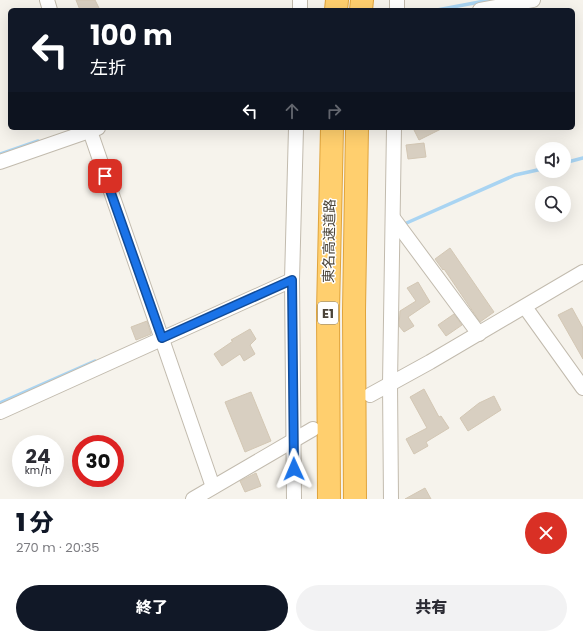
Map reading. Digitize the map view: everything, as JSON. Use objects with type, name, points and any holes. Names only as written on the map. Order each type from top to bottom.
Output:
[{"type":"highway","name":"東名高速道路","points":[[329,499],[328,311],[332,130]]},
{"type":"highway","name":"東名高速道路","points":[[355,499],[354,311],[357,130]]},
{"type":"street","points":[[491,8],[533,0]]},
{"type":"street","points":[[0,162],[89,130]]},
{"type":"street","points":[[92,130],[213,487]]},
{"type":"street","points":[[294,499],[292,280],[296,130]]},
{"type":"street","points":[[391,499],[390,384],[394,130]]},
{"type":"street","points":[[393,218],[479,334]]},
{"type":"street","points":[[370,395],[479,334],[583,272]]},
{"type":"street","points":[[0,412],[292,280]]},
{"type":"street","points":[[525,307],[583,388]]},
{"type":"street","points":[[193,499],[293,439],[313,429]]},
{"type":"building","points":[[76,0],[95,0],[99,8],[79,8]]},
{"type":"building","points":[[414,130],[439,130],[419,140]]},
{"type":"building","points":[[424,143],[426,157],[408,159],[406,145]]},
{"type":"building","points":[[450,248],[494,312],[480,322],[444,269],[443,270],[435,259]]},
{"type":"building","points":[[418,282],[430,302],[408,317],[414,326],[404,332],[399,326],[400,311],[416,301],[407,288]]},
{"type":"building","points":[[572,308],[583,328],[583,359],[558,315]]},
{"type":"building","points":[[454,314],[462,325],[446,336],[438,325]]},
{"type":"building","points":[[147,321],[151,334],[136,340],[131,327]]},
{"type":"building","points":[[250,329],[256,339],[250,345],[255,354],[244,361],[240,354],[222,366],[214,354],[233,341],[231,340]]},
{"type":"building","points":[[424,389],[439,417],[441,416],[449,428],[426,442],[428,446],[414,454],[406,439],[427,428],[410,397]]},
{"type":"building","points":[[251,392],[271,441],[245,452],[225,402]]},
{"type":"building","points":[[494,396],[501,410],[468,431],[460,418],[479,403]]},
{"type":"building","points":[[256,473],[261,486],[245,492],[240,481]]},
{"type":"building","points":[[425,488],[431,499],[405,499]]},
{"type":"waterway","points":[[448,8],[490,0]]},
{"type":"waterway","points":[[0,154],[38,141]]},
{"type":"waterway","points":[[571,161],[583,158]]},
{"type":"waterway","points":[[402,225],[515,175],[535,171]]},
{"type":"waterway","points":[[0,403],[95,361]]},
{"type":"route","points":[[105,176],[162,338],[292,280],[294,469]]}]
